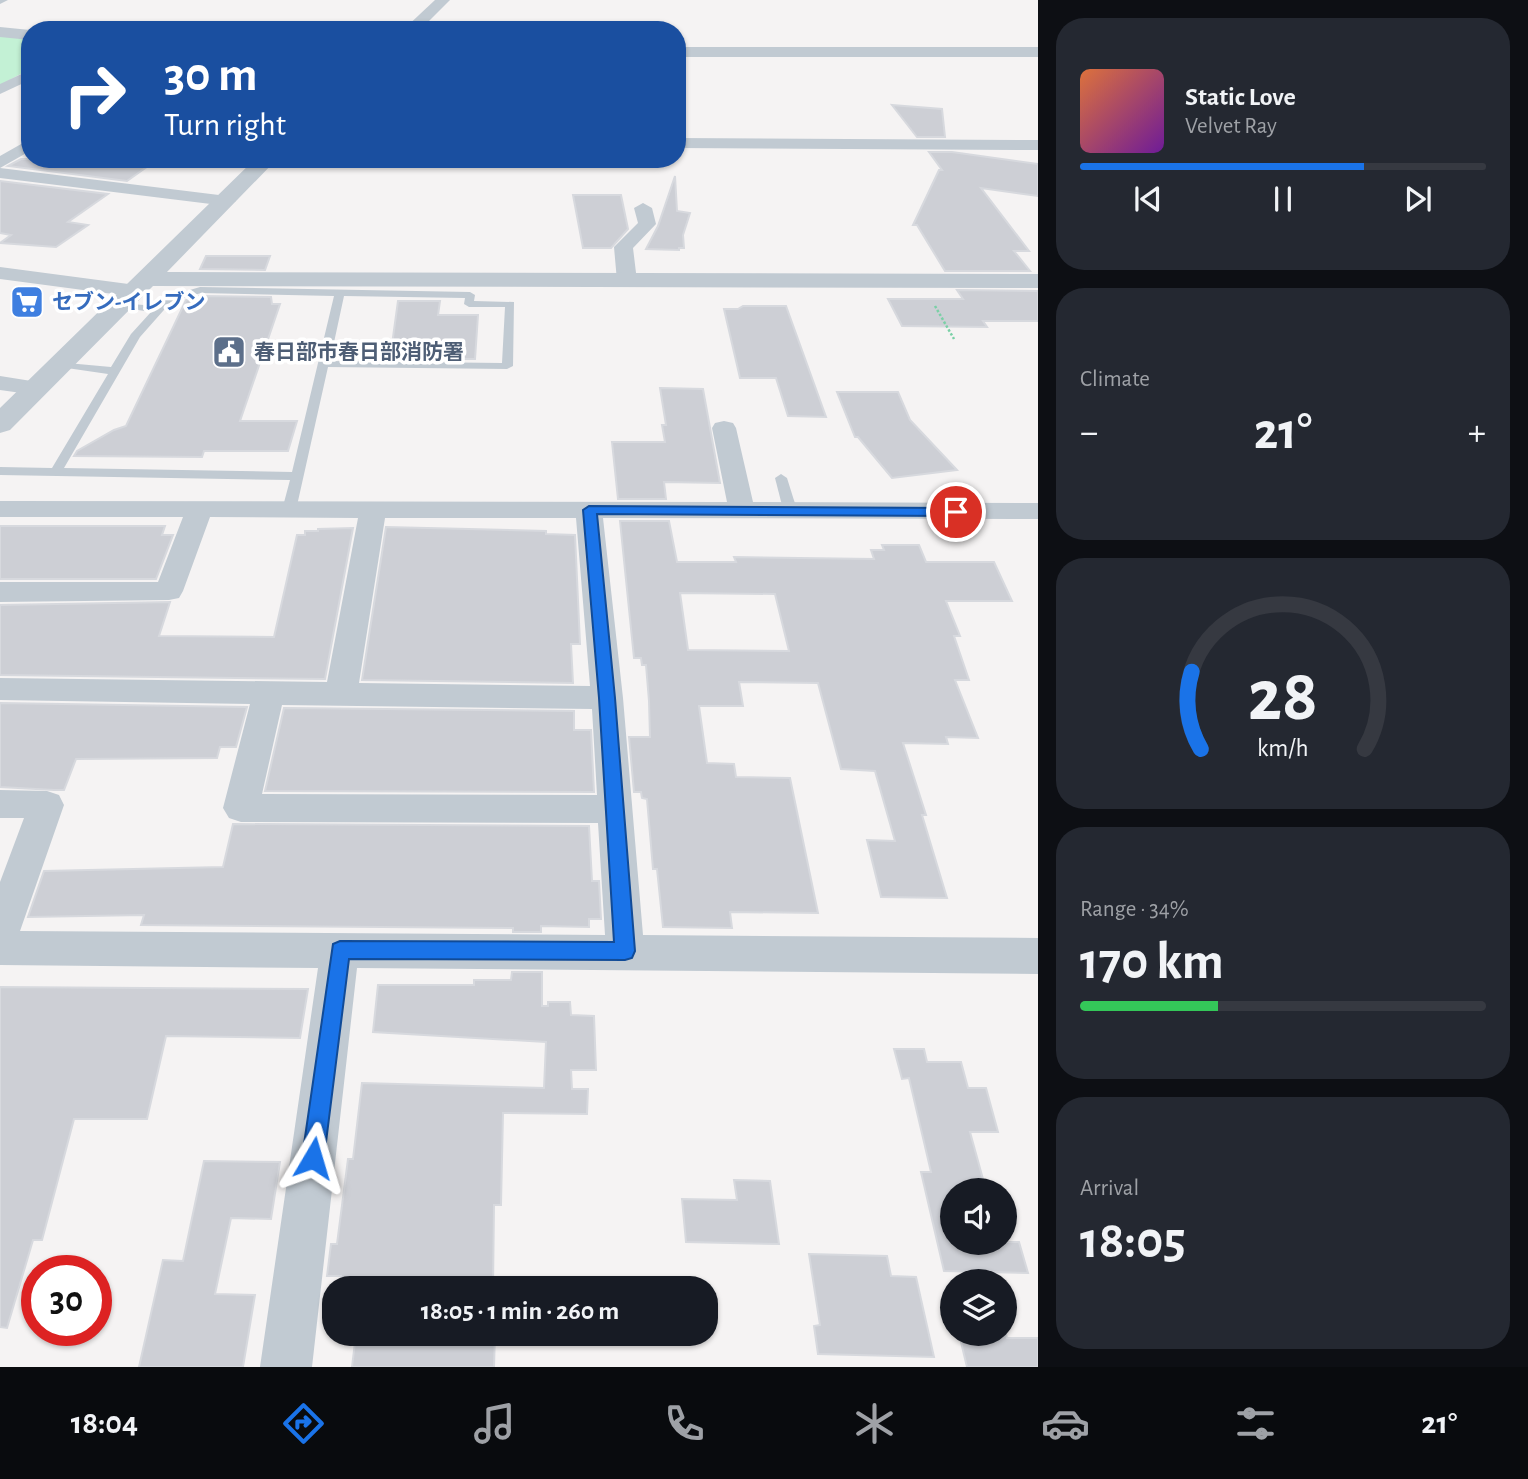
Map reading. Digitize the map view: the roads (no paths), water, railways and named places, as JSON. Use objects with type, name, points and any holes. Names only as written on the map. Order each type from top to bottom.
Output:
[{"type":"street","points":[[421,21],[443,0]]},
{"type":"street","points":[[0,32],[21,34]]},
{"type":"street","points":[[686,51],[1038,52]]},
{"type":"street","points":[[3,97],[21,82]]},
{"type":"street","points":[[686,144],[1038,145]]},
{"type":"street","points":[[0,163],[21,150]]},
{"type":"street","points":[[0,424],[258,168]]},
{"type":"street","points":[[0,173],[227,201]]},
{"type":"street","points":[[627,281],[623,247],[647,225],[643,208]]},
{"type":"street","points":[[0,273],[136,292],[627,281],[1038,281]]},
{"type":"street","points":[[0,383],[36,388]]},
{"type":"street","points":[[724,428],[741,512]]},
{"type":"street","points":[[0,509],[1038,512]]},
{"type":"street","points":[[0,592],[169,591],[199,510]]},
{"type":"street","points":[[341,694],[373,510]]},
{"type":"street","points":[[589,510],[607,698],[625,951]]},
{"type":"street","points":[[0,690],[607,698]]},
{"type":"street","points":[[269,693],[241,808],[615,809]]},
{"type":"street","points":[[0,804],[47,805],[0,932]]},
{"type":"street","points":[[0,948],[1038,956]]},
{"type":"street","points":[[286,1367],[340,950]]},
{"type":"lane","points":[[0,2],[5,0]]},
{"type":"lane","points":[[56,472],[135,336],[156,309],[181,294],[200,290],[470,295],[469,304],[510,304],[507,366],[323,364]]},
{"type":"lane","points":[[136,292],[156,309]]},
{"type":"lane","points":[[289,510],[340,293]]},
{"type":"lane","points":[[61,364],[114,371]]},
{"type":"lane","points":[[0,471],[296,476]]},
{"type":"lane","points":[[781,478],[791,513]]},
{"type":"place","name":"セブン-イレブン","points":[[27,302]]},
{"type":"place","name":"春日部市春日部消防署","points":[[229,352]]}]
